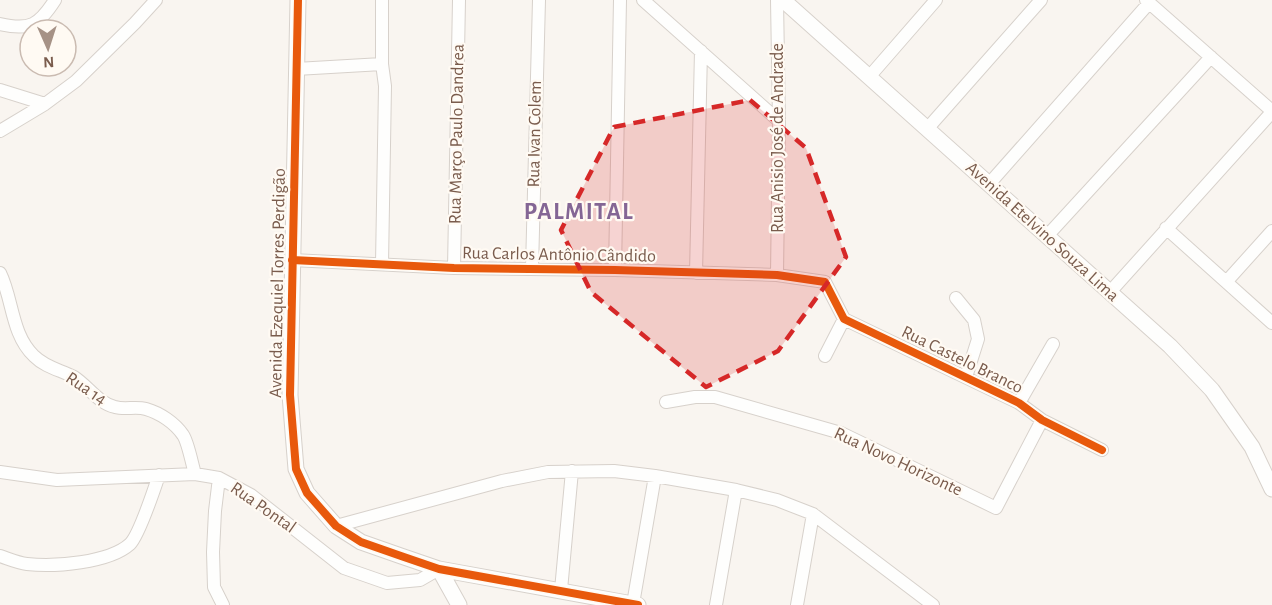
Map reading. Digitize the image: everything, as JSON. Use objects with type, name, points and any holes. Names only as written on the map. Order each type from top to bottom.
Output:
[{"type":"street","points":[[0,24],[21,27],[34,25],[45,16],[55,0]]},
{"type":"street","points":[[0,131],[45,104],[76,81],[156,0]]},
{"type":"street","name":"Avenida Ezequiel Torres Perdigão","points":[[298,0],[290,395],[296,468],[307,493],[336,526],[361,542],[439,569],[636,604]]},
{"type":"street","points":[[382,0],[382,64],[385,86],[382,264]]},
{"type":"street","name":"Rua Março Paulo Dandrea","points":[[454,268],[459,0]]},
{"type":"street","name":"Rua Ivan Colem","points":[[532,268],[539,0]]},
{"type":"street","points":[[615,270],[620,0]]},
{"type":"street","points":[[644,0],[779,121]]},
{"type":"street","name":"Rua Anisio José de Andrade","points":[[777,0],[779,121],[777,275]]},
{"type":"street","name":"Avenida Etelvino Souza Lima","points":[[783,0],[1170,346],[1212,390],[1252,447],[1272,489]]},
{"type":"street","points":[[927,129],[1041,0]]},
{"type":"street","points":[[989,184],[1147,1],[1211,57],[1272,112],[1110,292]]},
{"type":"street","points":[[869,76],[930,2]]},
{"type":"street","points":[[696,273],[701,51]]},
{"type":"street","points":[[1047,236],[1211,57]]},
{"type":"street","points":[[296,69],[382,64]]},
{"type":"street","points":[[0,90],[45,104]]},
{"type":"street","points":[[1166,228],[1272,323]]},
{"type":"street","points":[[1227,281],[1272,231]]},
{"type":"street","name":"Rua Carlos Antônio Cândido","points":[[292,260],[454,268],[777,275],[825,282],[844,319]]},
{"type":"street","name":"Rua 14","points":[[0,273],[23,342],[34,357],[49,367],[75,378],[106,403],[115,407],[146,409],[166,418],[184,436],[195,474]]},
{"type":"street","points":[[956,298],[974,320],[978,339],[966,377]]},
{"type":"street","points":[[825,356],[844,319]]},
{"type":"street","name":"Rua Castelo Branco","points":[[844,319],[1019,403],[1042,420],[1102,450]]},
{"type":"street","points":[[1019,403],[1053,344]]},
{"type":"street","name":"Rua Novo Horizonte","points":[[666,402],[695,397],[715,397],[841,433],[996,508],[1042,420]]},
{"type":"street","name":"Rua Pontal","points":[[0,471],[57,480],[195,474],[219,478],[251,495],[344,567],[387,583],[420,580],[439,569]]},
{"type":"street","points":[[561,590],[572,471]]},
{"type":"street","points":[[336,526],[502,481],[548,472],[614,471],[655,476],[736,490],[777,500],[813,514],[933,605]]},
{"type":"street","points":[[0,556],[24,564],[61,565],[94,559],[120,550],[131,543],[138,530],[159,475]]},
{"type":"street","points":[[636,604],[655,476]]},
{"type":"street","points":[[219,478],[213,552],[214,587],[223,605]]},
{"type":"street","points":[[716,605],[736,490]]},
{"type":"street","points":[[797,605],[813,514]]},
{"type":"street","points":[[439,569],[459,605]]},
{"type":"highlighted area","points":[[750,100],[806,148],[846,257],[778,351],[706,387],[591,292],[561,230],[614,127]]},
{"type":"cycle path","points":[[298,0],[290,395],[296,469],[307,493],[336,526],[361,542],[439,569],[638,605]]},
{"type":"cycle path","points":[[292,260],[454,268],[777,275],[825,282],[844,319],[1019,403],[1042,420],[1102,450]]},
{"type":"district","name":"PALMITAL","points":[[579,212]]}]
